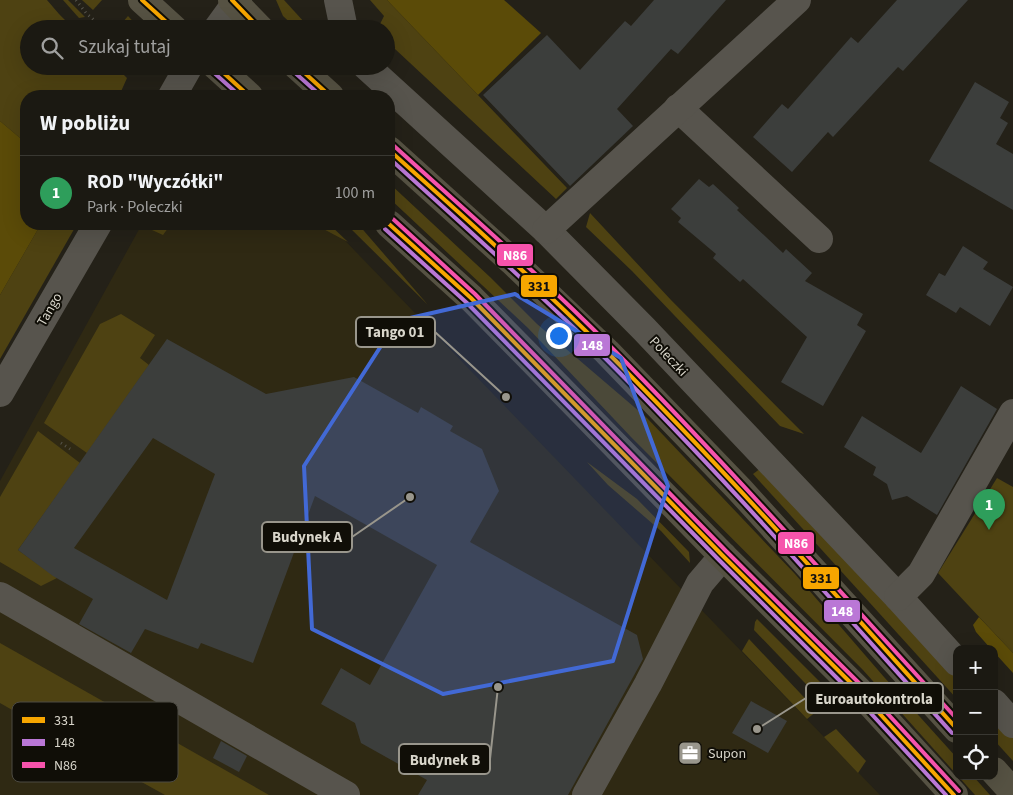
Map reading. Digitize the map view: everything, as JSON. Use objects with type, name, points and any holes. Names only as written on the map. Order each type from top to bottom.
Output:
[{"type":"main road","points":[[142,0],[164,20]]},
{"type":"main road","points":[[235,1],[252,20]]},
{"type":"main road","points":[[226,75],[242,90]]},
{"type":"main road","points":[[307,75],[323,90]]},
{"type":"main road","points":[[395,155],[512,261],[607,352],[739,489],[953,725]]},
{"type":"main road","points":[[395,229],[471,298],[723,556],[859,691],[954,795]]},
{"type":"main road","points":[[998,775],[1013,792]]},
{"type":"street","points":[[338,0],[342,20]]},
{"type":"street","points":[[546,230],[797,0]]},
{"type":"street","points":[[223,20],[235,1]]},
{"type":"street","points":[[176,90],[185,75]]},
{"type":"street","name":"Poleczki","points":[[376,75],[392,90]]},
{"type":"street","name":"Poleczki","points":[[395,92],[546,230],[644,329],[953,658]]},
{"type":"street","points":[[678,108],[819,239]]},
{"type":"street","name":"Tango","points":[[0,393],[95,230]]},
{"type":"street","points":[[898,597],[921,574],[1013,413]]},
{"type":"street","points":[[586,795],[648,684],[700,582],[723,556]]},
{"type":"street","points":[[0,596],[346,795]]},
{"type":"street","points":[[998,707],[1013,724]]},
{"type":"path","points":[[76,0],[86,14],[93,20]]},
{"type":"path","points":[[61,442],[70,449]]},
{"type":"highlighted area","points":[[515,294],[621,358],[668,486],[613,661],[443,694],[312,629],[304,466],[397,321]]},
{"type":"shaded area","points":[[0,0],[47,0],[65,20],[20,20],[20,75],[124,75],[127,78],[122,90],[20,90],[20,138],[0,121]]},
{"type":"shaded area","points":[[63,0],[68,0],[85,17],[79,18]]},
{"type":"shaded area","points":[[82,0],[102,0],[93,10]]},
{"type":"shaded area","points":[[276,0],[284,0],[302,20],[287,20],[283,16]]},
{"type":"shaded area","points":[[370,0],[387,0],[567,188],[556,199],[395,49],[395,20],[382,20],[384,16]]},
{"type":"shaded area","points":[[387,0],[504,0],[541,33],[478,95]]},
{"type":"shaded area","points":[[0,121],[20,138],[20,230],[38,230],[0,295]]},
{"type":"shaded area","points":[[395,189],[490,277],[537,324],[647,418],[795,574],[953,754],[953,771],[863,670],[631,437],[528,328],[395,204]]},
{"type":"shaded area","points":[[590,213],[671,300],[804,434],[780,426],[632,271],[586,227]]},
{"type":"shaded area","points":[[38,230],[74,230],[0,359],[0,295]]},
{"type":"shaded area","points":[[139,230],[335,230],[880,795],[0,795],[0,481]]},
{"type":"shaded area","points":[[152,230],[167,230],[163,235]]},
{"type":"shaded area","points":[[325,230],[335,230],[348,242]]},
{"type":"shaded area","points":[[352,230],[363,230],[428,305]]},
{"type":"shaded area","points":[[121,314],[155,335],[140,358],[149,365],[87,453],[44,423],[100,324]]},
{"type":"shaded area","points":[[38,431],[80,463],[18,550],[57,578],[41,586],[0,562],[0,497]]},
{"type":"shaded area","points":[[587,462],[637,499],[689,552],[690,563],[661,531],[608,485]]},
{"type":"shaded area","points":[[761,468],[953,671],[953,695],[753,474]]},
{"type":"shaded area","points":[[997,478],[1013,487],[1013,653],[938,573]]},
{"type":"shaded area","points":[[979,617],[1013,653],[1013,673],[998,656],[998,645],[987,645],[976,632],[973,625]]},
{"type":"shaded area","points":[[757,619],[839,703],[827,706],[754,630]]},
{"type":"shaded area","points":[[749,639],[817,711],[807,719],[742,651]]},
{"type":"shaded area","points":[[0,643],[104,702],[12,702],[12,710],[0,703]]},
{"type":"shaded area","points":[[998,721],[1013,738],[1013,761],[998,744]]},
{"type":"shaded area","points":[[836,729],[866,761],[858,773],[824,737]]},
{"type":"shaded area","points":[[178,743],[269,795],[165,795],[142,782],[178,782]]},
{"type":"shaded area","points":[[962,780],[977,780],[990,795],[975,795]]},
{"type":"building","points":[[654,0],[726,0],[678,54],[671,49],[617,109],[633,126],[570,186],[483,95],[547,35],[580,70],[625,21],[631,26]]},
{"type":"building","points":[[897,0],[968,0],[903,71],[898,67],[833,137],[828,132],[792,172],[753,137],[782,104],[788,109],[851,37],[858,43]]},
{"type":"building","points":[[975,82],[1009,102],[1000,118],[1008,123],[996,144],[1013,154],[1013,210],[929,161]]},
{"type":"building","points":[[699,179],[709,187],[713,184],[739,208],[737,210],[783,253],[786,249],[812,273],[805,281],[863,314],[857,325],[866,331],[823,406],[781,382],[807,337],[743,279],[740,282],[713,258],[716,254],[678,222],[681,218],[671,209]]},
{"type":"building","points":[[963,246],[988,262],[983,269],[1013,287],[990,326],[960,307],[956,313],[926,295],[939,273],[945,276]]},
{"type":"building","points":[[167,339],[266,394],[354,377],[418,413],[421,407],[453,426],[450,431],[482,449],[499,491],[470,542],[637,635],[643,659],[568,795],[418,795],[427,780],[361,743],[355,723],[321,704],[341,668],[370,685],[437,565],[315,496],[253,663],[201,643],[198,649],[145,629],[131,653],[79,624],[93,599],[53,576],[18,550]],"holes":[[[153,438],[215,474],[167,600],[74,548]]]},
{"type":"building","points":[[961,386],[997,409],[937,515],[907,496],[892,500],[887,484],[873,475],[876,467],[844,447],[862,416],[921,453]]},
{"type":"building","points":[[751,701],[787,721],[768,753],[732,733]]},
{"type":"building","points":[[221,741],[247,756],[239,772],[213,758]]},
{"type":"transit line","name":"331","points":[[142,0],[164,20]]},
{"type":"transit line","name":"331","points":[[232,0],[251,20]]},
{"type":"transit line","name":"148","points":[[216,75],[233,90]]},
{"type":"transit line","name":"331","points":[[226,75],[242,90]]},
{"type":"transit line","name":"148","points":[[297,75],[314,90]]},
{"type":"transit line","name":"331","points":[[307,75],[323,90]]},
{"type":"transit line","name":"N86","points":[[395,147],[532,271],[613,349],[744,486],[953,715]]},
{"type":"transit line","name":"331","points":[[395,155],[554,300],[607,352],[697,444],[953,725]]},
{"type":"transit line","name":"148","points":[[395,163],[551,306],[648,402],[780,542],[952,733]]},
{"type":"transit line","name":"N86","points":[[395,221],[475,294],[727,552],[863,687],[959,791]]},
{"type":"transit line","name":"331","points":[[395,229],[471,298],[723,556],[859,691],[954,795]]},
{"type":"transit line","name":"148","points":[[386,230],[467,303],[854,695],[946,795]]},
{"type":"place","name":"Tango 01","points":[[506,397]]},
{"type":"place","name":"Budynek A","points":[[410,497]]},
{"type":"place","name":"ROD \"Wyczółki\"","points":[[989,530]]},
{"type":"place","name":"Budynek B","points":[[498,687]]},
{"type":"place","name":"Euroautokontrola","points":[[757,729]]},
{"type":"place","name":"Supon","points":[[690,753]]}]
